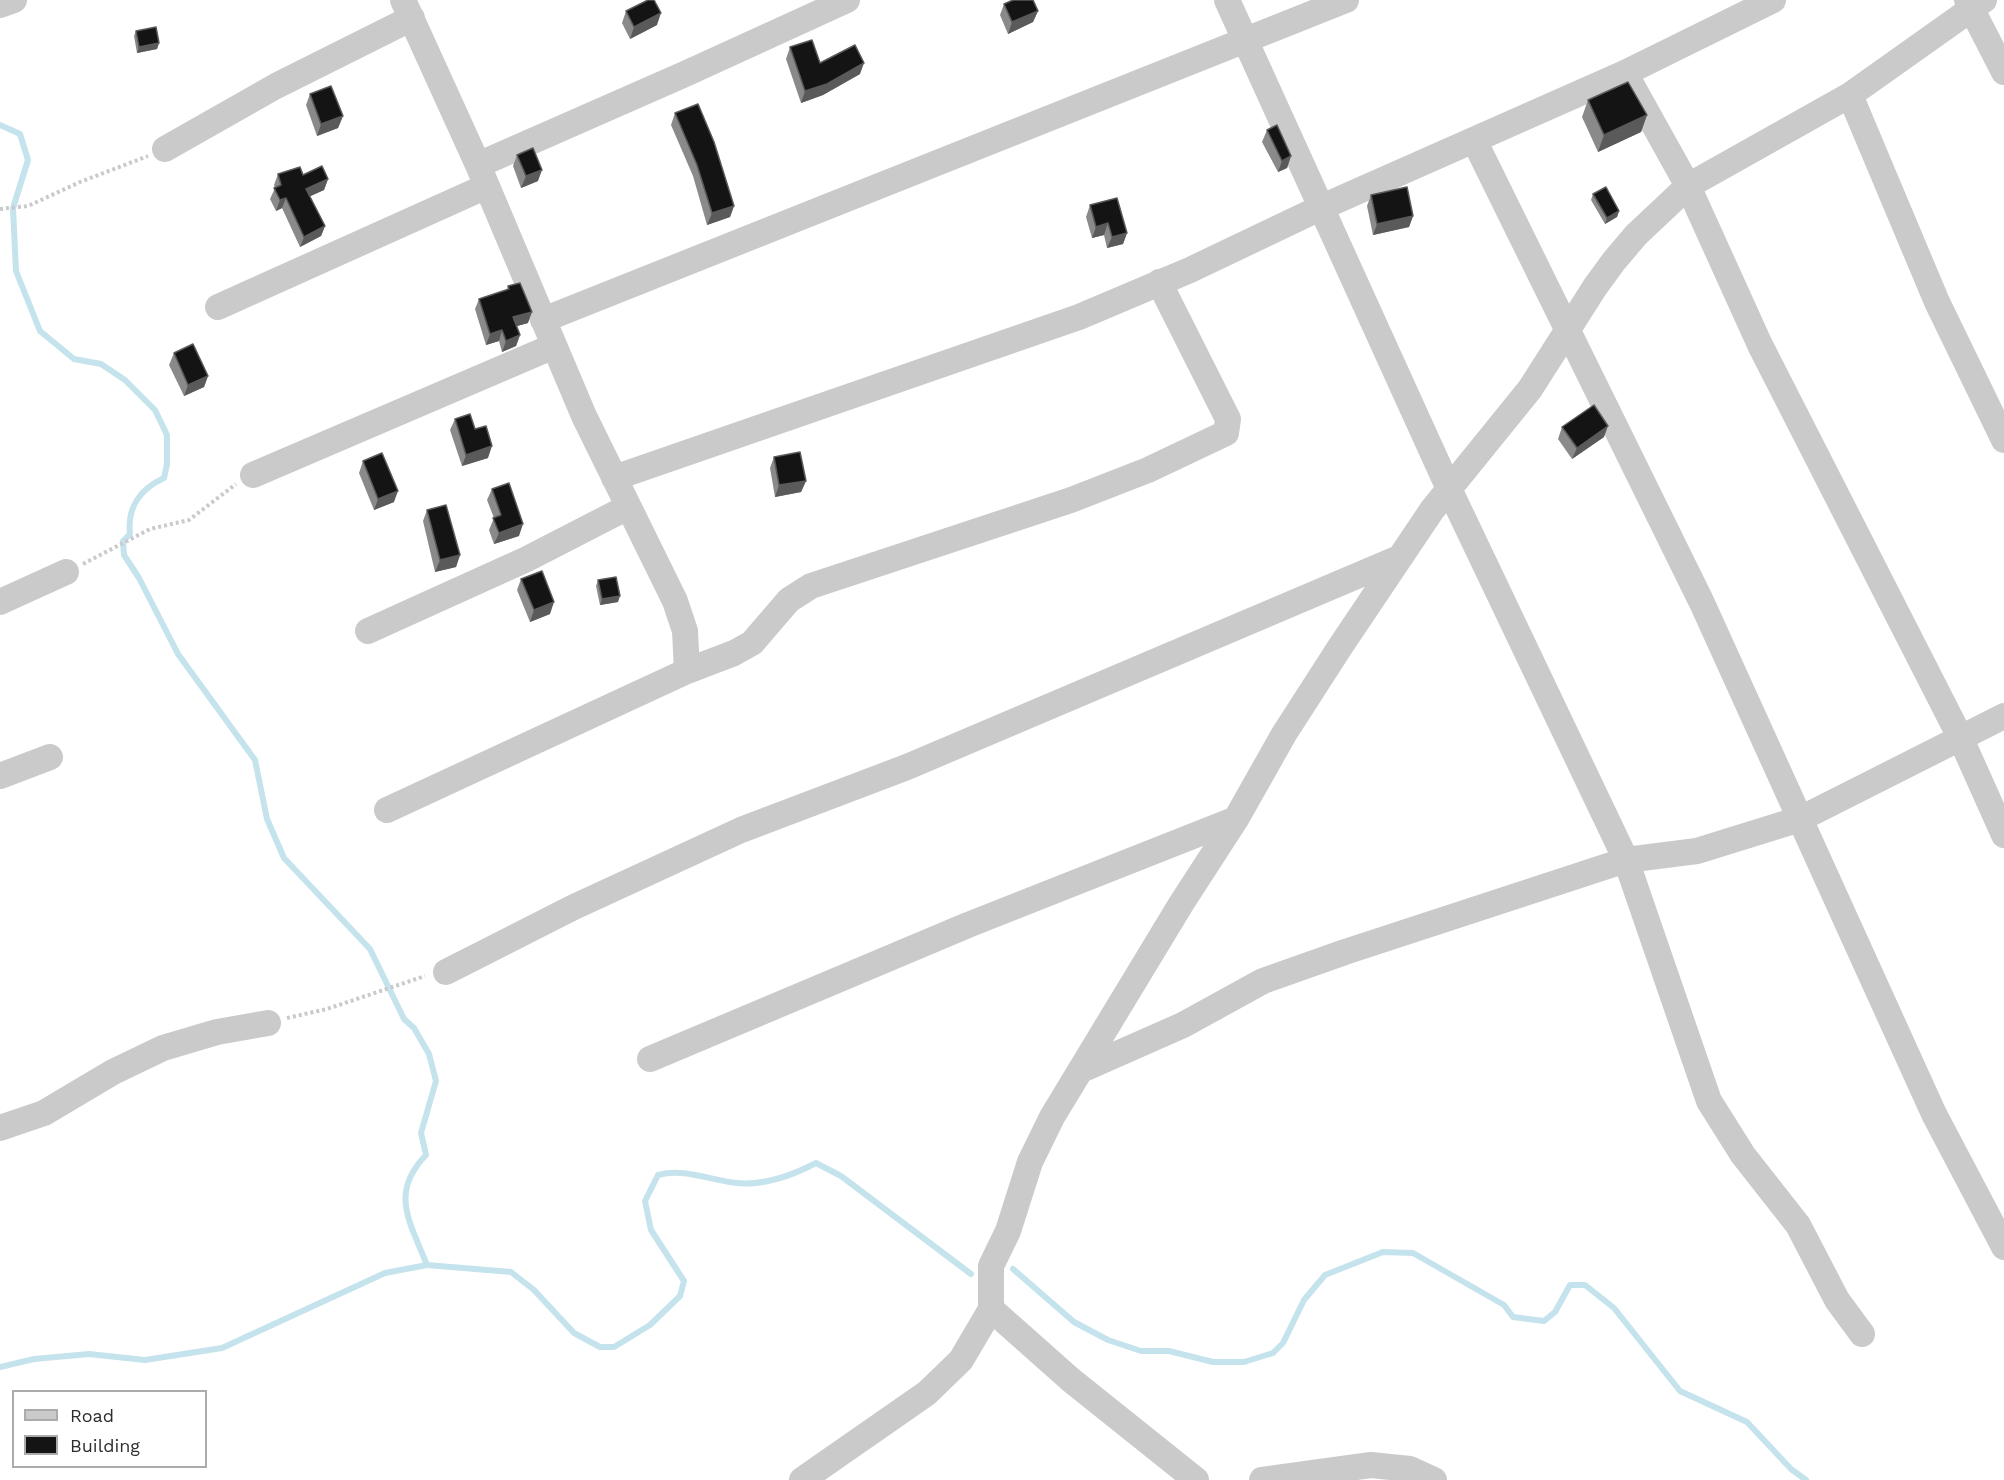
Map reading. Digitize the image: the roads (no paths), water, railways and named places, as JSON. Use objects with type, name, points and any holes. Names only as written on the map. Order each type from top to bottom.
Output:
[{"type":"street","points":[[0,5],[14,0]]},
{"type":"street","points":[[219,308],[686,74],[846,0]]},
{"type":"street","points":[[1227,0],[1450,490],[1626,860],[1709,1101],[1743,1155],[1798,1225],[1841,1306],[1862,1334]]},
{"type":"street","points":[[543,320],[1346,0]]},
{"type":"street","points":[[614,478],[1079,317],[1624,73],[1773,0]]},
{"type":"street","points":[[802,1480],[927,1393],[961,1360],[991,1309],[991,1266],[1008,1231],[1030,1162],[1052,1117],[1181,904],[1236,819],[1284,734],[1399,558],[1432,510],[1530,389],[1595,287],[1622,253],[1688,186],[1850,95],[1974,3],[2004,72]]},
{"type":"street","points":[[165,149],[407,9],[483,175],[554,346],[614,478],[680,614],[688,648],[687,670]]},
{"type":"street","points":[[1624,73],[1688,186],[1760,345],[1961,740],[2004,835]]},
{"type":"street","points":[[1850,95],[1937,302],[2004,440]]},
{"type":"street","points":[[1474,140],[1566,332],[1702,603],[1934,1114],[2004,1247]]},
{"type":"street","points":[[387,810],[687,670],[734,653],[752,643],[789,600],[811,586],[1071,500],[1148,470],[1226,433],[1228,419],[1159,282]]},
{"type":"street","points":[[253,475],[554,346]]},
{"type":"street","points":[[368,632],[527,559],[628,507]]},
{"type":"street","points":[[446,972],[527,929],[674,859],[741,830],[957,747],[1399,558]]},
{"type":"street","points":[[0,602],[66,572]]},
{"type":"street","points":[[1081,1070],[1183,1025],[1263,981],[1626,860],[1697,851],[1800,819],[1961,740],[2004,716]]},
{"type":"street","points":[[0,776],[50,757]]},
{"type":"street","points":[[650,1059],[968,925],[1236,819]]},
{"type":"street","points":[[0,1128],[44,1113],[128,1064],[163,1048],[217,1032],[268,1023]]},
{"type":"street","points":[[991,1309],[1071,1380],[1196,1480]]},
{"type":"street","points":[[1262,1480],[1371,1465],[1410,1469],[1434,1480]]},
{"type":"waterway","points":[[0,125],[20,134],[28,160],[13,208],[16,271],[40,331],[74,359],[101,364],[125,380],[155,410],[167,435],[167,464],[164,478],[148,488],[137,500],[131,516],[130,534],[123,541],[124,555],[139,578],[178,654],[255,760],[267,819],[284,858],[370,949],[404,1019],[414,1028],[429,1054],[436,1081],[421,1133],[426,1155],[408,1182],[406,1195],[409,1221],[427,1265]]},
{"type":"waterway","points":[[0,1367],[34,1359],[89,1354],[145,1360],[222,1348],[385,1273],[427,1265],[511,1272],[534,1290],[574,1333],[600,1347],[614,1347],[650,1325],[680,1296],[684,1281],[651,1230],[645,1201],[658,1175],[670,1173],[730,1182],[755,1183],[787,1176],[816,1163],[841,1176],[971,1274]]},
{"type":"waterway","points":[[1013,1269],[1074,1322],[1108,1340],[1141,1351],[1169,1351],[1213,1362],[1244,1362],[1273,1353],[1283,1343],[1304,1300],[1325,1275],[1383,1252],[1413,1253],[1504,1305],[1513,1317],[1544,1321],[1555,1312],[1570,1285],[1585,1285],[1614,1308],[1680,1391],[1747,1422],[1791,1469],[1806,1480]]}]
